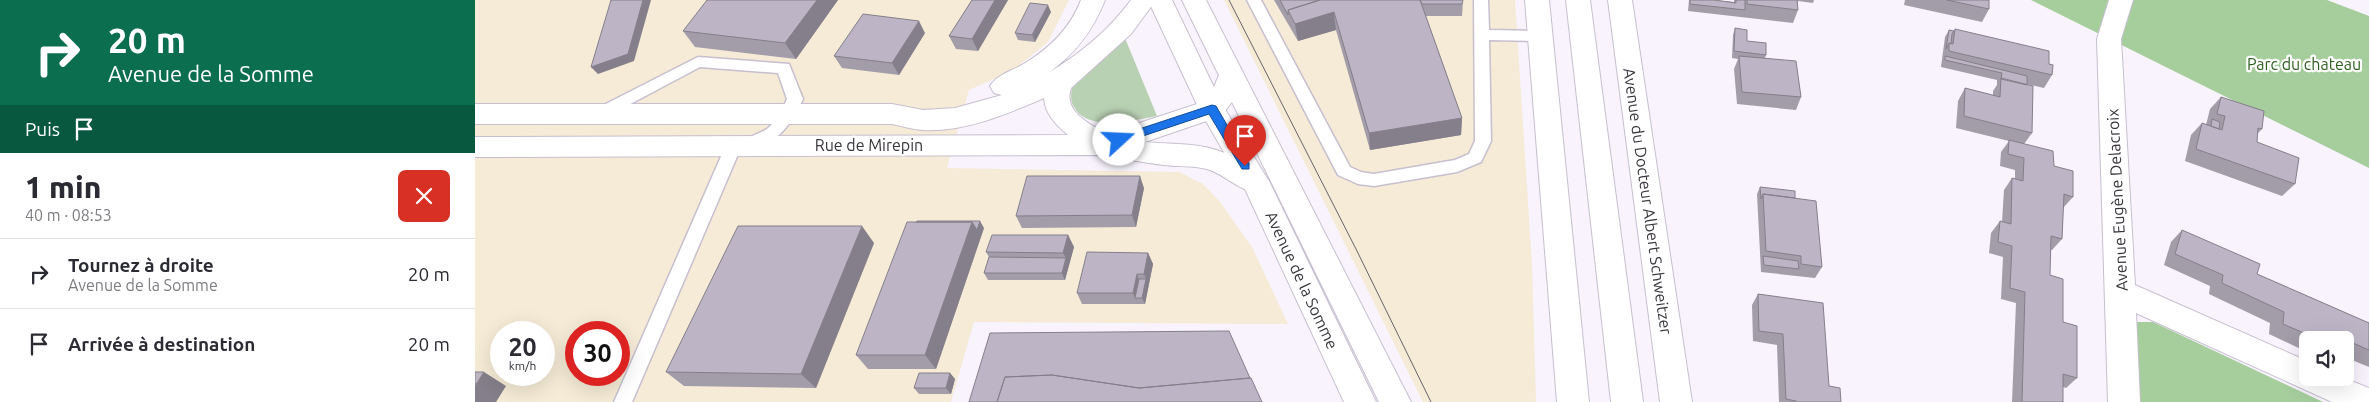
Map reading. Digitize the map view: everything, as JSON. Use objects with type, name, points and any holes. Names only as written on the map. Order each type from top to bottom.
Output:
[{"type":"street","points":[[892,114],[928,106],[961,102],[993,91],[1027,75],[1056,55],[1074,36],[1084,22],[1093,0]]},
{"type":"street","name":"Rue de Mirepin","points":[[475,114],[892,114],[923,120],[955,118],[1002,106],[1035,91],[1076,68],[1123,28],[1143,0]]},
{"type":"street","name":"Avenue de la Somme","points":[[1160,0],[1212,109],[1256,183],[1360,402]]},
{"type":"street","name":"Avenue de la Somme","points":[[1194,0],[1395,402]]},
{"type":"street","points":[[1537,0],[1573,402]]},
{"type":"street","points":[[1570,0],[1581,34]]},
{"type":"street","points":[[1578,0],[1627,402]]},
{"type":"street","name":"Avenue du Docteur Albert Schweitzer","points":[[1620,0],[1675,402]]},
{"type":"street","name":"Avenue Eugène Delacroix","points":[[2121,0],[2109,38],[2121,292],[2124,402]]},
{"type":"street","points":[[1076,68],[1060,85],[1056,102],[1061,116],[1103,145],[1212,109],[1222,98],[1231,74]]},
{"type":"street","name":"Rue de Mirepin","points":[[475,147],[1103,145],[1165,155],[1200,156],[1228,166],[1256,183]]},
{"type":"street","points":[[2121,292],[2299,372]]},
{"type":"street","points":[[2330,386],[2365,402]]},
{"type":"lane","points":[[1254,0],[1344,171],[1358,178],[1374,180],[1457,166],[1475,158],[1483,140],[1481,0]]},
{"type":"lane","points":[[1481,35],[1541,36]]},
{"type":"lane","points":[[596,115],[698,62],[785,68],[795,99],[781,127],[769,137],[741,145],[623,402]]},
{"type":"shaded area","points":[[475,0],[1069,0],[1048,42],[1012,71],[969,90],[947,168],[1179,172],[1203,184],[1220,202],[1252,247],[1288,324],[974,322],[951,402],[475,402]]},
{"type":"shaded area","points":[[1224,0],[1515,0],[1532,265],[1536,402],[1423,402]]},
{"type":"green space","name":"Parc du chateau","points":[[2031,0],[2327,0],[2369,16],[2369,168]]},
{"type":"green space","points":[[1125,38],[1157,116],[1124,122],[1089,120],[1080,115],[1072,104],[1071,94],[1075,81],[1084,71]]},
{"type":"green space","points":[[2138,322],[2153,322],[2323,402],[2130,402],[2131,325]]},
{"type":"building","points":[[611,0],[643,0],[628,54],[591,67]]},
{"type":"building","points":[[707,0],[817,0],[785,43],[683,31]]},
{"type":"building","points":[[972,0],[995,0],[972,39],[949,36]]},
{"type":"building","points":[[1280,0],[1320,0],[1288,10],[1288,15]]},
{"type":"building","points":[[1320,0],[1420,0],[1462,118],[1369,133],[1334,12],[1295,24],[1288,10]]},
{"type":"building","points":[[1420,0],[1463,0],[1462,4],[1422,4]]},
{"type":"building","points":[[1690,0],[1714,0],[1736,3],[1736,0],[1745,0],[1745,10],[1690,4]]},
{"type":"building","points":[[1747,0],[1797,0],[1798,10],[1747,4]]},
{"type":"building","points":[[1947,0],[1989,0],[1989,9]]},
{"type":"building","points":[[1030,3],[1048,5],[1032,35],[1015,33]]},
{"type":"building","points":[[863,14],[919,21],[892,63],[834,56]]},
{"type":"building","points":[[1735,28],[1747,30],[1747,41],[1766,43],[1766,55],[1734,51]]},
{"type":"building","points":[[1955,29],[2049,51],[2049,64],[2053,65],[2052,75],[1949,51],[1949,43],[1953,44]]},
{"type":"building","points":[[1949,30],[1954,31],[1951,44],[1949,43],[1946,49]]},
{"type":"building","points":[[1739,56],[1796,61],[1801,97],[1742,92]]},
{"type":"building","points":[[1945,56],[2027,76],[2027,85],[2001,79],[2002,73],[1945,60]]},
{"type":"building","points":[[2001,78],[2033,86],[2032,133],[1964,116],[1965,88],[2000,97]]},
{"type":"building","points":[[2221,97],[2264,111],[2262,129],[2258,128],[2257,142],[2299,158],[2295,184],[2196,149],[2202,123],[2222,130],[2225,116],[2217,114]]},
{"type":"building","points":[[2212,119],[2220,122],[2219,129],[2211,126]]},
{"type":"building","points":[[2009,140],[2053,151],[2054,166],[2073,171],[2073,197],[2064,194],[2062,239],[2051,236],[2050,275],[2063,279],[2063,322],[2077,326],[2077,378],[2063,374],[2063,402],[2022,402],[2025,292],[2010,288],[2012,246],[1998,242],[2000,221],[2011,224],[2012,178],[2023,181],[2024,158],[2008,154]]},
{"type":"building","points":[[1027,176],[1140,176],[1132,215],[1016,216]]},
{"type":"building","points":[[1760,187],[1795,191],[1795,198],[1763,194],[1761,199]]},
{"type":"building","points":[[1763,194],[1816,201],[1822,267],[1801,264],[1801,256],[1766,251]]},
{"type":"building","points":[[917,221],[980,221],[977,230],[972,222]]},
{"type":"building","points":[[907,222],[972,222],[925,355],[856,355]]},
{"type":"building","points":[[738,226],[862,226],[801,374],[666,372]]},
{"type":"building","points":[[2182,230],[2260,264],[2257,274],[2369,323],[2369,350],[2354,343],[2354,331],[2299,331],[2283,324],[2284,312],[2222,283],[2223,275],[2175,254]]},
{"type":"building","points":[[992,235],[1068,235],[1063,253],[986,252]]},
{"type":"building","points":[[1087,252],[1148,253],[1144,274],[1137,274],[1133,293],[1077,293]]},
{"type":"building","points":[[1763,256],[1798,261],[1799,269],[1764,265]]},
{"type":"building","points":[[989,257],[1066,258],[1062,273],[984,273]]},
{"type":"building","points":[[1139,279],[1146,279],[1142,298],[1135,298]]},
{"type":"building","points":[[1758,294],[1823,303],[1829,386],[1840,388],[1841,402],[1796,402],[1786,399],[1783,334],[1759,331]]},
{"type":"building","points":[[1229,331],[1250,378],[1139,388],[1052,375],[1005,377],[997,402],[969,402],[990,333]]},
{"type":"building","points":[[475,372],[484,372],[475,386]]},
{"type":"building","points":[[919,373],[950,373],[946,388],[914,388]]},
{"type":"building","points":[[1052,375],[1139,388],[1251,378],[1262,402],[997,402],[1005,377]]},
{"type":"tram line","points":[[1229,0],[1357,251],[1431,402]]},
{"type":"route","points":[[1119,140],[1212,109],[1245,166]]}]
